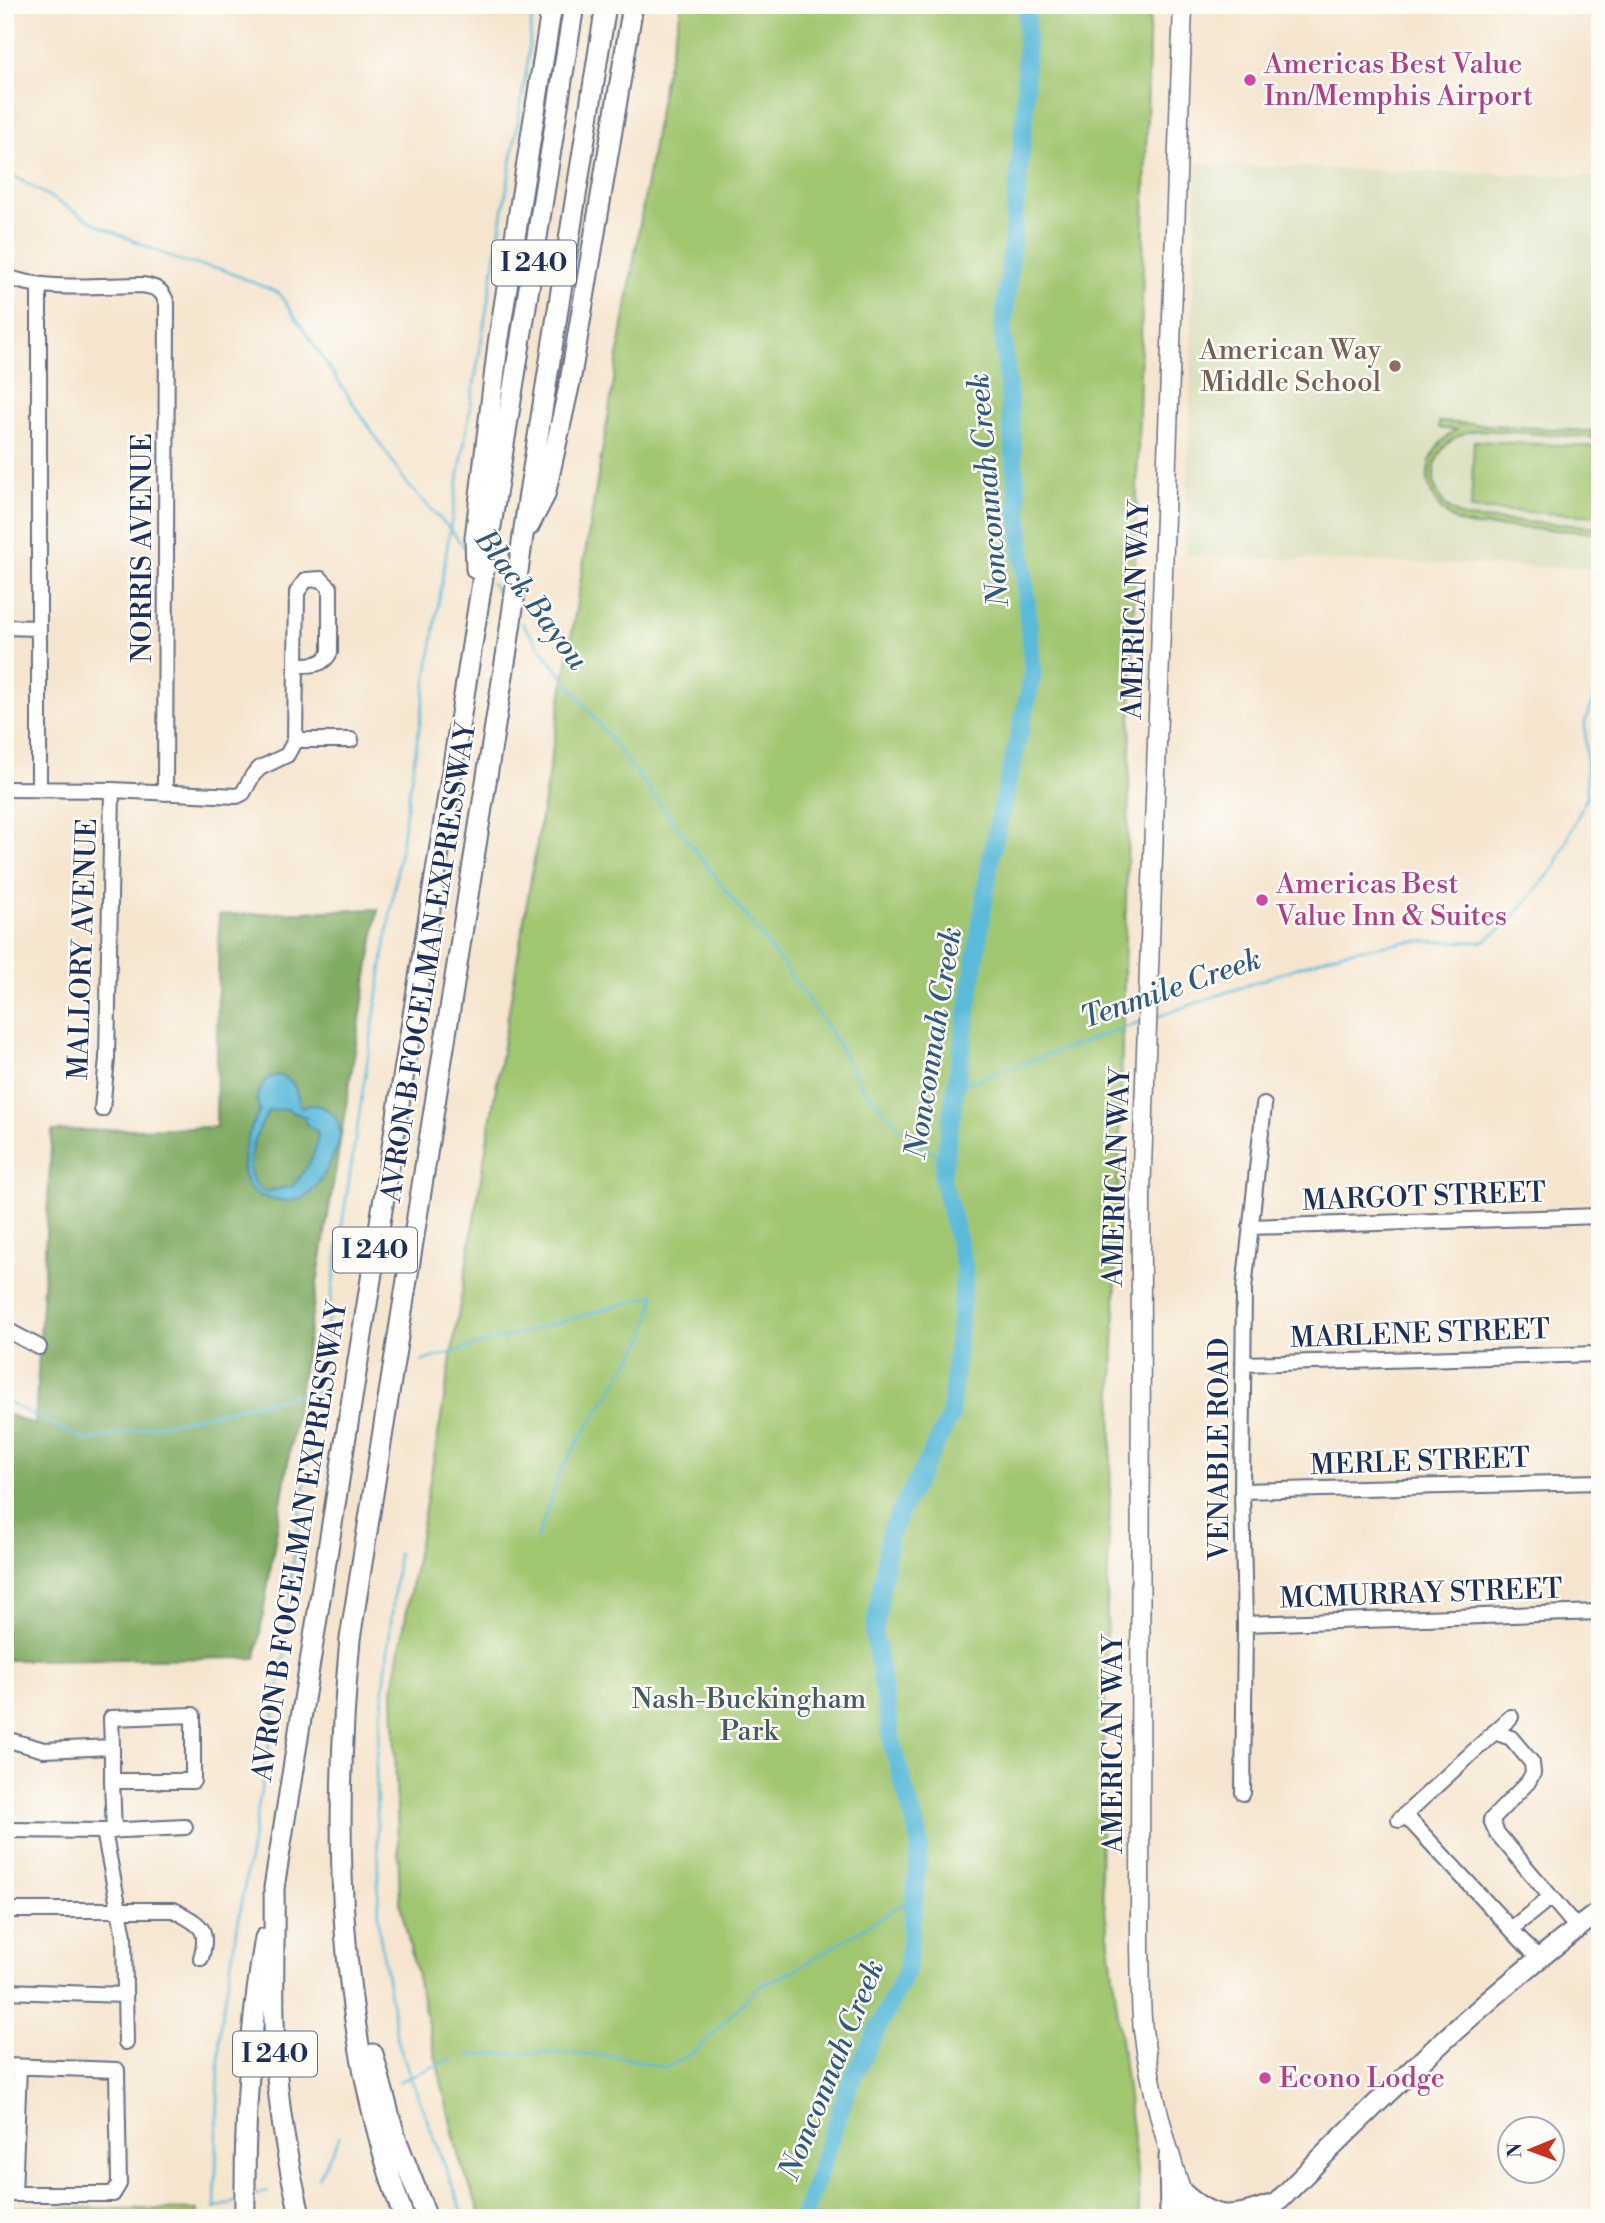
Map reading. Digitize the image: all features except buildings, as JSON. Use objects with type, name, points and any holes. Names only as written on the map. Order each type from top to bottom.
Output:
[{"type":"highway","points":[[486,514],[499,344],[550,5]]},
{"type":"highway","name":"I 240","points":[[486,514],[575,5]]},
{"type":"highway","name":"AVRON B FOGELMAN EXPRESSWAY","points":[[404,2218],[365,2085],[359,2053],[343,1893],[340,1795],[350,1639],[508,650],[606,5]]},
{"type":"highway","points":[[522,545],[545,495],[559,434],[633,5]]},
{"type":"highway","name":"AVRON B FOGELMAN EXPRESSWAY","points":[[301,2218],[289,2165],[277,2079],[274,1888],[477,612],[475,538],[486,514]]},
{"type":"highway","points":[[245,2218],[248,2075],[258,1981],[274,1888]]},
{"type":"highway","points":[[1182,2192],[1200,2210],[1217,2216],[1267,2213],[1380,2098],[1538,1958],[1600,1911]]},
{"type":"highway","points":[[353,1994],[370,2041],[395,2136],[426,2218]]},
{"type":"highway","points":[[1170,2157],[1170,2218]]},
{"type":"main road","name":"AMERICAN WAY","points":[[1183,5],[1141,1196],[1140,1949],[1143,2026],[1148,2066],[1170,2157],[1191,2218]]},
{"type":"street","points":[[5,276],[38,285],[39,789]]},
{"type":"street","name":"NORRIS AVENUE","points":[[38,285],[155,287],[165,294],[165,793]]},
{"type":"street","points":[[5,789],[111,790],[237,796],[243,793],[260,768],[287,755],[295,740],[296,665],[297,592],[306,580],[321,579],[330,588],[330,652],[325,661],[320,663],[296,665]]},
{"type":"street","points":[[5,627],[38,628]]},
{"type":"street","points":[[295,740],[351,740]]},
{"type":"street","name":"MALLORY AVENUE","points":[[102,1109],[107,1059],[111,790]]},
{"type":"street","name":"VENABLE ROAD","points":[[1242,1793],[1245,1625],[1242,1491],[1244,1289],[1264,1105]]},
{"type":"street","name":"MARGOT STREET","points":[[1250,1227],[1600,1216]]},
{"type":"street","points":[[5,1329],[38,1347]]},
{"type":"street","name":"MARLENE STREET","points":[[1242,1364],[1600,1354]]},
{"type":"street","name":"MERLE STREET","points":[[1242,1491],[1600,1482]]},
{"type":"street","name":"MCMURRAY STREET","points":[[1245,1625],[1600,1612]]},
{"type":"street","points":[[112,1782],[193,1781],[193,1715],[111,1718],[112,1782],[109,1831],[118,1910],[124,1936],[126,2042]]},
{"type":"street","points":[[1511,1717],[1401,1818],[1538,1958]]},
{"type":"street","points":[[1494,1732],[1511,1738],[1532,1763],[1533,1773],[1528,1782],[1491,1821],[1497,1833],[1577,1928]]},
{"type":"street","points":[[5,1738],[44,1750],[112,1747]]},
{"type":"street","points":[[5,1830],[109,1831],[186,1827]]},
{"type":"street","points":[[1511,1930],[1551,1897]]},
{"type":"street","points":[[5,1910],[174,1910],[193,1920],[205,1935],[201,1958]]},
{"type":"street","points":[[5,1991],[125,1995]]},
{"type":"street","points":[[12,2066],[117,2070],[118,2185],[113,2194],[9,2194],[12,2066]]},
{"type":"shaded area","name":"American Way Middle School","points":[[1197,164],[1600,177],[1600,569],[1185,556]]},
{"type":"green space","name":"Nash-Buckingham Park","points":[[682,5],[1150,5],[1100,1869],[1139,2187],[1139,2218],[482,2218],[459,2158],[400,1903],[393,1689],[441,1418],[664,80]]},
{"type":"green space","points":[[1439,422],[1600,432],[1600,438],[1481,430],[1463,434],[1450,442],[1440,453],[1434,482],[1439,496],[1449,509],[1465,518],[1600,527],[1600,533],[1476,526],[1452,519],[1434,499],[1428,479],[1435,450],[1456,430],[1439,428]]},
{"type":"green space","points":[[1474,441],[1600,447],[1600,516],[1471,509]]},
{"type":"green space","points":[[378,909],[256,1658],[5,1660],[5,1413],[35,1425],[52,1131],[216,1127],[219,915]]},
{"type":"green space","points":[[5,2207],[198,2210],[199,2218],[5,2218]]},
{"type":"water","points":[[277,1075],[290,1081],[302,1108],[315,1105],[321,1107],[332,1114],[339,1125],[337,1147],[329,1165],[314,1189],[298,1200],[282,1201],[262,1196],[249,1187],[245,1179],[245,1148],[260,1111],[256,1098],[266,1079]],"holes":[[[286,1109],[305,1117],[305,1123],[318,1133],[316,1148],[310,1161],[293,1186],[264,1192],[256,1185],[250,1165],[254,1142],[264,1120],[269,1111]]]},
{"type":"waterway","points":[[235,2202],[215,2209],[220,2027],[287,1641],[292,1571],[335,1270],[450,529],[527,67],[533,5]]},
{"type":"waterway","name":"Nonconnah Creek","points":[[803,2218],[849,2085],[907,1970],[920,1841],[894,1752],[874,1635],[890,1532],[950,1417],[965,1269],[942,1177],[991,856],[1033,674],[1003,333],[1025,111],[1027,5]]},
{"type":"waterway","name":"Black Bayou","points":[[5,171],[102,227],[183,262],[221,269],[279,293],[408,485],[468,552]]},
{"type":"waterway","name":"Black Bayou","points":[[491,583],[506,603]]},
{"type":"waterway","name":"Black Bayou","points":[[521,622],[786,969],[830,1031],[863,1088],[910,1138],[945,1160]]},
{"type":"waterway","name":"Tenmile Creek","points":[[1153,1018],[1342,952],[1412,941],[1483,942],[1508,924],[1555,867],[1587,796],[1585,722],[1600,682]]},
{"type":"waterway","name":"Tenmile Creek","points":[[956,1087],[1140,1022]]},
{"type":"waterway","points":[[422,1361],[655,1295],[646,1335],[560,1471],[537,1539]]},
{"type":"waterway","points":[[5,1401],[86,1441],[325,1389]]},
{"type":"waterway","points":[[398,1553],[376,1765],[379,1930],[397,2038],[465,2218]]},
{"type":"waterway","points":[[467,2055],[548,2053],[616,2056],[666,2068],[697,2050],[759,1986],[795,1970],[914,1897]]},
{"type":"waterway","points":[[399,2082],[452,2058]]},
{"type":"waterway","points":[[318,2178],[340,2136]]},
{"type":"waterway","points":[[255,2195],[267,2191]]},
{"type":"place","name":"Americas Best Value Inn/Memphis Airport","points":[[1250,80]]},
{"type":"place","name":"American Way Middle School","points":[[1395,366]]},
{"type":"place","name":"Americas Best Value Inn & Suites","points":[[1262,900]]},
{"type":"place","name":"Econo Lodge","points":[[1265,2078]]}]
